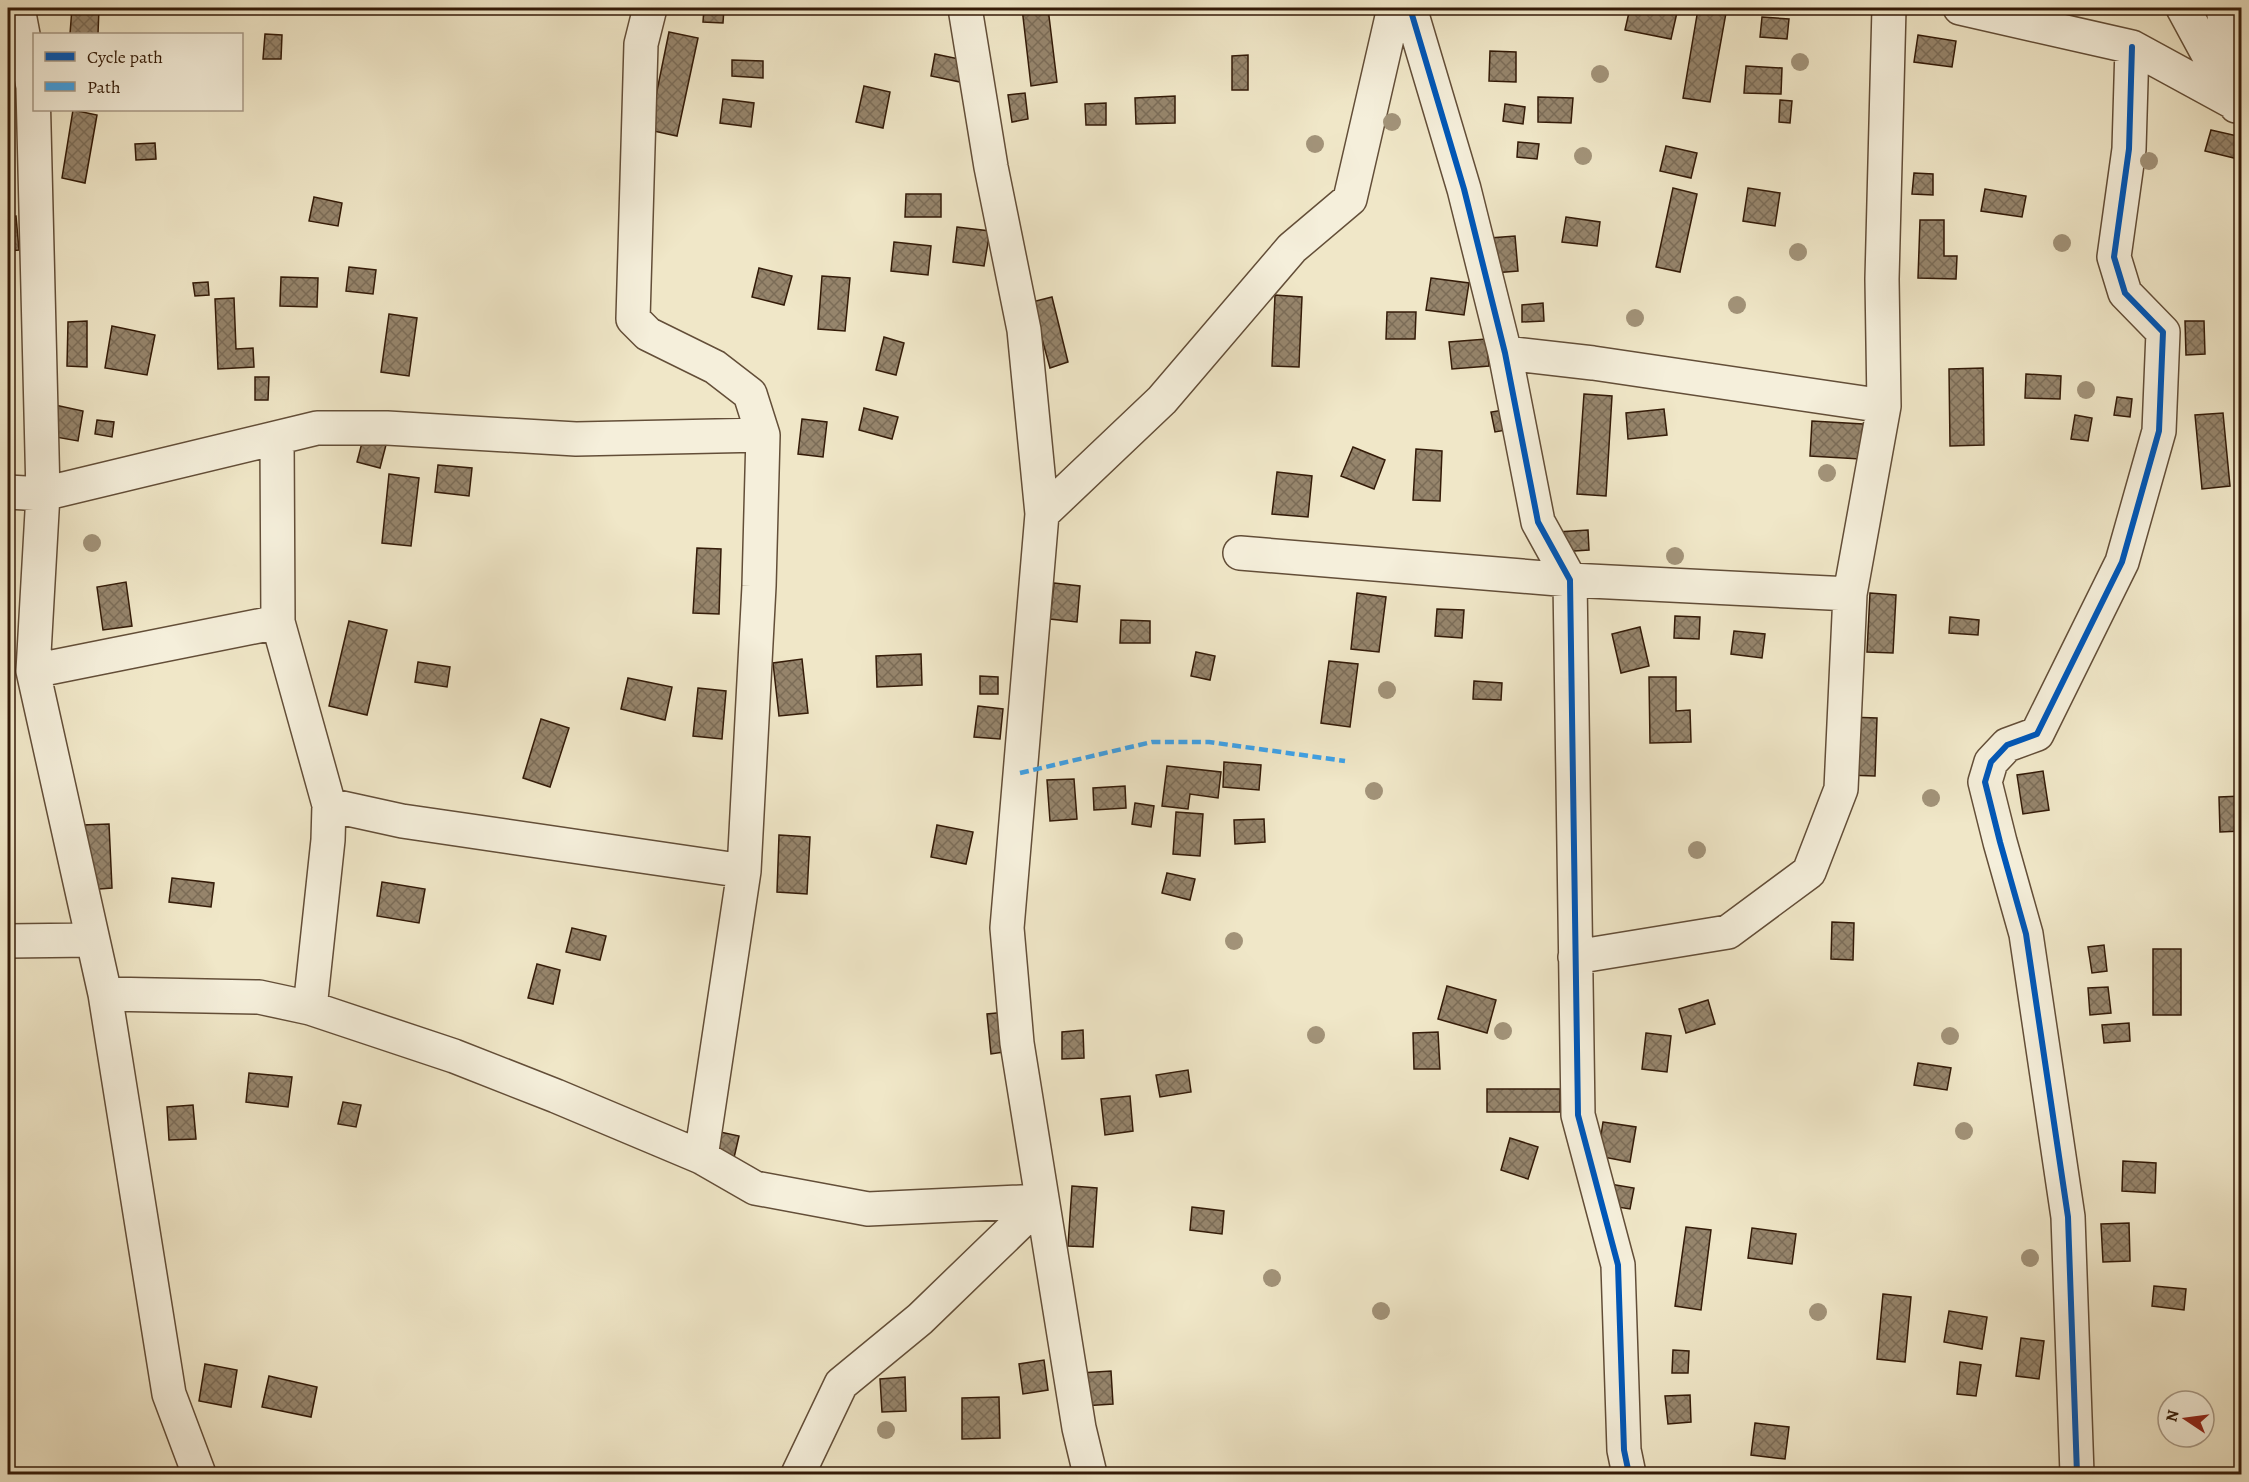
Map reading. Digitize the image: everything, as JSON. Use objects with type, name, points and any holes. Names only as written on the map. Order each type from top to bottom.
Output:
[{"type":"street","points":[[18,8],[33,87]]},
{"type":"street","points":[[650,8],[641,44],[633,319],[648,334],[715,367],[750,394],[763,435],[755,678],[744,871],[701,1157]]},
{"type":"street","points":[[965,8],[991,167],[1024,330],[1042,514],[1007,928],[1017,1043],[1079,1428],[1090,1474]]},
{"type":"street","points":[[1042,514],[1162,400],[1292,248],[1350,199],[1394,8]]},
{"type":"street","points":[[1410,8],[1464,189],[1505,353],[1538,522],[1570,580],[1578,1115],[1618,1265],[1624,1450],[1629,1474]]},
{"type":"street","points":[[1575,957],[1728,932],[1809,872],[1841,789],[1850,594],[1884,406],[1882,279],[1889,8]]},
{"type":"street","points":[[1960,8],[2132,47],[2239,107]]},
{"type":"street","points":[[2183,8],[2239,107]]},
{"type":"street","points":[[2223,8],[2239,107]]},
{"type":"street","points":[[2077,1474],[2068,1217],[2026,934],[1985,782],[1991,762],[2007,745],[2037,734],[2122,562],[2159,431],[2163,332],[2125,293],[2114,257],[2129,149],[2132,47]]},
{"type":"street","points":[[34,111],[44,494],[33,671],[105,994],[169,1394],[199,1474]]},
{"type":"street","points":[[1505,353],[1593,363],[1884,406]]},
{"type":"street","points":[[8,492],[44,494],[317,428],[376,428],[576,439],[763,435]]},
{"type":"street","points":[[277,438],[278,622],[329,805],[328,840],[310,1008]]},
{"type":"street","points":[[1240,553],[1570,580],[1850,594]]},
{"type":"street","points":[[33,671],[278,622]]},
{"type":"street","points":[[329,805],[402,821],[744,871]]},
{"type":"street","points":[[8,941],[92,940]]},
{"type":"street","points":[[105,994],[259,997],[310,1008],[454,1056],[556,1095],[701,1157],[756,1188],[868,1209],[1042,1201]]},
{"type":"street","points":[[798,1474],[841,1384],[920,1318],[1042,1201]]},
{"type":"building","points":[[72,8],[99,8],[98,33],[70,33]]},
{"type":"building","points":[[704,8],[724,8],[723,23],[703,22]]},
{"type":"building","points":[[1022,8],[1048,8],[1057,82],[1031,86]]},
{"type":"building","points":[[1630,8],[1678,8],[1671,39],[1625,30]]},
{"type":"building","points":[[1698,9],[1726,13],[1710,102],[1683,98]]},
{"type":"building","points":[[1762,17],[1789,19],[1787,39],[1760,37]]},
{"type":"building","points":[[669,32],[698,38],[677,136],[649,130]]},
{"type":"building","points":[[265,34],[282,35],[281,59],[263,59]]},
{"type":"building","points":[[1918,35],[1956,41],[1952,67],[1914,62]]},
{"type":"building","points":[[1490,51],[1516,52],[1516,82],[1489,81]]},
{"type":"building","points":[[935,54],[964,60],[960,82],[931,76]]},
{"type":"building","points":[[1248,55],[1248,90],[1232,90],[1232,56]]},
{"type":"building","points":[[732,60],[763,61],[763,78],[732,76]]},
{"type":"building","points":[[1746,66],[1782,68],[1781,94],[1744,93]]},
{"type":"building","points":[[864,86],[890,92],[883,128],[856,122]]},
{"type":"building","points":[[1025,93],[1028,119],[1012,122],[1008,95]]},
{"type":"building","points":[[1175,96],[1175,123],[1136,124],[1135,98]]},
{"type":"building","points":[[1538,97],[1573,98],[1571,123],[1538,122]]},
{"type":"building","points":[[723,99],[754,103],[751,127],[720,123]]},
{"type":"building","points":[[1780,100],[1792,101],[1790,123],[1779,122]]},
{"type":"building","points":[[1106,103],[1106,125],[1086,125],[1085,104]]},
{"type":"building","points":[[1505,104],[1525,107],[1523,124],[1503,121]]},
{"type":"building","points":[[73,111],[97,115],[85,183],[62,178]]},
{"type":"building","points":[[2211,130],[2242,137],[2242,160],[2205,151]]},
{"type":"building","points":[[1518,142],[1539,144],[1537,159],[1517,157]]},
{"type":"building","points":[[155,143],[156,159],[136,160],[135,144]]},
{"type":"building","points":[[1666,146],[1697,153],[1691,178],[1660,171]]},
{"type":"building","points":[[1914,173],[1933,174],[1933,195],[1912,194]]},
{"type":"building","points":[[1673,188],[1697,194],[1680,272],[1656,267]]},
{"type":"building","points":[[1748,188],[1780,193],[1775,226],[1743,221]]},
{"type":"building","points":[[1985,189],[2026,196],[2022,217],[1981,211]]},
{"type":"building","points":[[906,194],[941,194],[941,217],[905,217]]},
{"type":"building","points":[[314,197],[342,203],[338,226],[309,221]]},
{"type":"building","points":[[16,216],[19,250],[8,251],[8,217]]},
{"type":"building","points":[[1566,217],[1600,222],[1597,246],[1562,242]]},
{"type":"building","points":[[1920,220],[1944,220],[1944,256],[1957,256],[1956,279],[1918,278]]},
{"type":"building","points":[[957,227],[990,231],[984,266],[953,262]]},
{"type":"building","points":[[1515,236],[1518,271],[1494,273],[1490,238]]},
{"type":"building","points":[[894,242],[931,246],[928,275],[891,271]]},
{"type":"building","points":[[349,267],[376,270],[373,294],[346,291]]},
{"type":"building","points":[[759,268],[792,276],[784,305],[752,297]]},
{"type":"building","points":[[822,276],[850,278],[845,331],[818,329]]},
{"type":"building","points":[[281,277],[318,278],[317,307],[280,306]]},
{"type":"building","points":[[1431,278],[1469,283],[1464,315],[1426,310]]},
{"type":"building","points":[[208,282],[209,295],[195,296],[193,283]]},
{"type":"building","points":[[1275,295],[1302,297],[1299,367],[1272,366]]},
{"type":"building","points":[[1052,297],[1068,362],[1050,368],[1032,302]]},
{"type":"building","points":[[234,298],[236,349],[253,348],[254,367],[218,369],[215,299]]},
{"type":"building","points":[[1543,303],[1544,321],[1522,322],[1522,305]]},
{"type":"building","points":[[1387,312],[1416,312],[1415,339],[1386,339]]},
{"type":"building","points":[[389,314],[417,318],[409,376],[381,372]]},
{"type":"building","points":[[87,321],[87,367],[67,366],[68,322]]},
{"type":"building","points":[[2185,321],[2204,321],[2205,354],[2186,355]]},
{"type":"building","points":[[112,326],[155,335],[147,375],[105,368]]},
{"type":"building","points":[[884,337],[904,343],[896,375],[876,370]]},
{"type":"building","points":[[1486,339],[1489,366],[1452,369],[1449,342]]},
{"type":"building","points":[[1983,368],[1984,445],[1950,446],[1949,369]]},
{"type":"building","points":[[2026,374],[2061,376],[2060,399],[2025,398]]},
{"type":"building","points":[[255,377],[269,377],[268,400],[255,400]]},
{"type":"building","points":[[1584,394],[1612,396],[1606,496],[1577,494]]},
{"type":"building","points":[[2117,397],[2132,399],[2130,417],[2114,415]]},
{"type":"building","points":[[55,405],[83,411],[78,441],[50,436]]},
{"type":"building","points":[[864,408],[898,417],[892,439],[859,430]]},
{"type":"building","points":[[1509,409],[1512,429],[1495,432],[1491,412]]},
{"type":"building","points":[[1664,409],[1667,435],[1628,439],[1626,413]]},
{"type":"building","points":[[2223,413],[2230,486],[2202,489],[2195,415]]},
{"type":"building","points":[[2075,415],[2092,418],[2088,441],[2071,439]]},
{"type":"building","points":[[802,419],[827,422],[823,457],[798,454]]},
{"type":"building","points":[[97,420],[114,422],[112,437],[95,434]]},
{"type":"building","points":[[1812,421],[1863,424],[1860,459],[1810,456]]},
{"type":"building","points":[[364,435],[387,441],[380,468],[357,462]]},
{"type":"building","points":[[1353,447],[1385,460],[1374,489],[1341,476]]},
{"type":"building","points":[[1416,449],[1442,451],[1440,501],[1413,500]]},
{"type":"building","points":[[438,465],[472,468],[469,496],[435,492]]},
{"type":"building","points":[[1277,472],[1312,476],[1308,517],[1272,514]]},
{"type":"building","points":[[389,474],[419,478],[411,546],[382,543]]},
{"type":"building","points":[[1588,530],[1589,550],[1559,552],[1557,532]]},
{"type":"building","points":[[697,548],[721,549],[719,614],[693,613]]},
{"type":"building","points":[[126,582],[132,626],[103,630],[97,587]]},
{"type":"building","points":[[1054,583],[1080,586],[1077,622],[1050,619]]},
{"type":"building","points":[[1357,593],[1386,597],[1379,652],[1351,649]]},
{"type":"building","points":[[1870,593],[1896,595],[1893,653],[1867,652]]},
{"type":"building","points":[[1437,609],[1464,610],[1462,638],[1435,636]]},
{"type":"building","points":[[1675,616],[1700,617],[1699,639],[1674,638]]},
{"type":"building","points":[[1950,617],[1979,620],[1978,635],[1949,633]]},
{"type":"building","points":[[1121,620],[1150,621],[1150,643],[1120,643]]},
{"type":"building","points":[[349,621],[387,630],[367,715],[329,706]]},
{"type":"building","points":[[1640,627],[1649,666],[1621,673],[1612,634]]},
{"type":"building","points":[[1734,631],[1765,634],[1762,658],[1731,654]]},
{"type":"building","points":[[1196,652],[1215,656],[1210,680],[1191,676]]},
{"type":"building","points":[[921,654],[922,685],[877,687],[876,656]]},
{"type":"building","points":[[802,659],[808,713],[779,716],[773,663]]},
{"type":"building","points":[[1329,661],[1358,664],[1350,727],[1321,723]]},
{"type":"building","points":[[418,662],[450,667],[447,687],[415,682]]},
{"type":"building","points":[[980,676],[998,677],[998,694],[980,694]]},
{"type":"building","points":[[1649,677],[1676,677],[1676,711],[1690,710],[1691,742],[1650,743]]},
{"type":"building","points":[[628,678],[672,687],[665,720],[621,709]]},
{"type":"building","points":[[1474,681],[1502,683],[1501,700],[1473,699]]},
{"type":"building","points":[[698,688],[726,691],[722,739],[693,736]]},
{"type":"building","points":[[978,706],[1003,709],[1000,739],[974,737]]},
{"type":"building","points":[[1848,717],[1877,718],[1875,776],[1846,775]]},
{"type":"building","points":[[541,719],[569,728],[550,787],[523,778]]},
{"type":"building","points":[[1224,762],[1261,765],[1259,790],[1223,787]]},
{"type":"building","points":[[1167,766],[1221,772],[1218,798],[1190,794],[1188,809],[1162,806]]},
{"type":"building","points":[[2043,771],[2049,810],[2023,814],[2017,775]]},
{"type":"building","points":[[1074,779],[1077,819],[1050,821],[1047,780]]},
{"type":"building","points":[[1125,786],[1126,808],[1094,810],[1093,788]]},
{"type":"building","points":[[2242,796],[2242,831],[2220,832],[2219,797]]},
{"type":"building","points":[[1135,803],[1154,806],[1151,827],[1132,824]]},
{"type":"building","points":[[1176,812],[1203,814],[1200,856],[1173,854]]},
{"type":"building","points":[[1264,819],[1265,842],[1235,844],[1234,820]]},
{"type":"building","points":[[109,824],[112,888],[86,890],[82,825]]},
{"type":"building","points":[[937,825],[973,832],[966,864],[931,857]]},
{"type":"building","points":[[779,835],[810,837],[807,894],[777,892]]},
{"type":"building","points":[[1167,873],[1195,879],[1190,900],[1162,893]]},
{"type":"building","points":[[172,878],[214,883],[211,907],[169,902]]},
{"type":"building","points":[[382,882],[425,889],[419,923],[377,916]]},
{"type":"building","points":[[1832,922],[1854,923],[1853,960],[1831,959]]},
{"type":"building","points":[[572,928],[606,936],[600,960],[566,952]]},
{"type":"building","points":[[2104,945],[2107,971],[2092,973],[2088,947]]},
{"type":"building","points":[[2153,949],[2181,949],[2181,1015],[2153,1015]]},
{"type":"building","points":[[537,964],[560,970],[553,1004],[528,998]]},
{"type":"building","points":[[1447,986],[1496,1000],[1487,1033],[1438,1019]]},
{"type":"building","points":[[2108,987],[2111,1013],[2090,1015],[2088,988]]},
{"type":"building","points":[[1708,1000],[1715,1024],[1686,1033],[1679,1009]]},
{"type":"building","points":[[1006,1012],[1010,1051],[991,1054],[987,1014]]},
{"type":"building","points":[[2129,1023],[2130,1041],[2104,1043],[2102,1025]]},
{"type":"building","points":[[1083,1030],[1084,1058],[1062,1059],[1062,1032]]},
{"type":"building","points":[[1438,1032],[1440,1069],[1414,1069],[1413,1033]]},
{"type":"building","points":[[1646,1033],[1671,1036],[1667,1072],[1642,1069]]},
{"type":"building","points":[[1918,1063],[1951,1068],[1947,1090],[1914,1085]]},
{"type":"building","points":[[1188,1070],[1191,1092],[1160,1097],[1156,1075]]},
{"type":"building","points":[[249,1073],[292,1077],[288,1107],[246,1102]]},
{"type":"building","points":[[1487,1089],[1560,1089],[1560,1112],[1487,1112]]},
{"type":"building","points":[[1130,1096],[1133,1131],[1105,1135],[1101,1099]]},
{"type":"building","points":[[343,1102],[361,1105],[356,1127],[338,1124]]},
{"type":"building","points":[[193,1105],[196,1139],[169,1140],[167,1107]]},
{"type":"building","points":[[1603,1122],[1636,1127],[1630,1162],[1598,1156]]},
{"type":"building","points":[[711,1130],[739,1136],[733,1162],[705,1156]]},
{"type":"building","points":[[1510,1138],[1538,1147],[1528,1179],[1501,1170]]},
{"type":"building","points":[[2123,1161],[2156,1163],[2155,1193],[2122,1191]]},
{"type":"building","points":[[1610,1184],[1634,1188],[1630,1209],[1605,1205]]},
{"type":"building","points":[[1072,1186],[1097,1188],[1093,1247],[1068,1246]]},
{"type":"building","points":[[1192,1207],[1224,1211],[1222,1234],[1190,1230]]},
{"type":"building","points":[[2129,1223],[2130,1261],[2103,1262],[2101,1224]]},
{"type":"building","points":[[1686,1227],[1711,1230],[1701,1310],[1675,1306]]},
{"type":"building","points":[[1752,1228],[1796,1234],[1792,1264],[1748,1258]]},
{"type":"building","points":[[2154,1286],[2186,1289],[2184,1310],[2152,1306]]},
{"type":"building","points":[[1883,1294],[1911,1297],[1905,1362],[1877,1359]]},
{"type":"building","points":[[1949,1311],[1987,1317],[1982,1349],[1944,1342]]},
{"type":"building","points":[[2021,1338],[2044,1341],[2039,1379],[2016,1376]]},
{"type":"building","points":[[1673,1350],[1689,1351],[1688,1373],[1672,1373]]},
{"type":"building","points":[[1044,1360],[1048,1390],[1023,1394],[1019,1364]]},
{"type":"building","points":[[1960,1362],[1981,1365],[1976,1396],[1957,1394]]},
{"type":"building","points":[[205,1364],[237,1370],[231,1407],[199,1401]]},
{"type":"building","points":[[1111,1371],[1113,1404],[1083,1406],[1080,1373]]},
{"type":"building","points":[[269,1376],[317,1387],[311,1417],[262,1407]]},
{"type":"building","points":[[905,1377],[906,1411],[882,1412],[880,1379]]},
{"type":"building","points":[[1690,1395],[1691,1422],[1668,1424],[1665,1396]]},
{"type":"building","points":[[999,1397],[1000,1438],[962,1439],[962,1398]]},
{"type":"building","points":[[1755,1423],[1789,1427],[1785,1459],[1751,1455]]},
{"type":"marked path","points":[[1020,773],[1152,742],[1209,742],[1345,761]]},
{"type":"cycle path","points":[[1410,8],[1464,189],[1505,353],[1538,522],[1570,580],[1578,1115],[1618,1265],[1624,1450],[1629,1474]]},
{"type":"cycle path","points":[[2077,1474],[2068,1217],[2026,934],[1985,782],[1991,762],[2007,745],[2037,734],[2122,562],[2159,431],[2163,332],[2125,293],[2114,257],[2129,149],[2132,47]]}]
